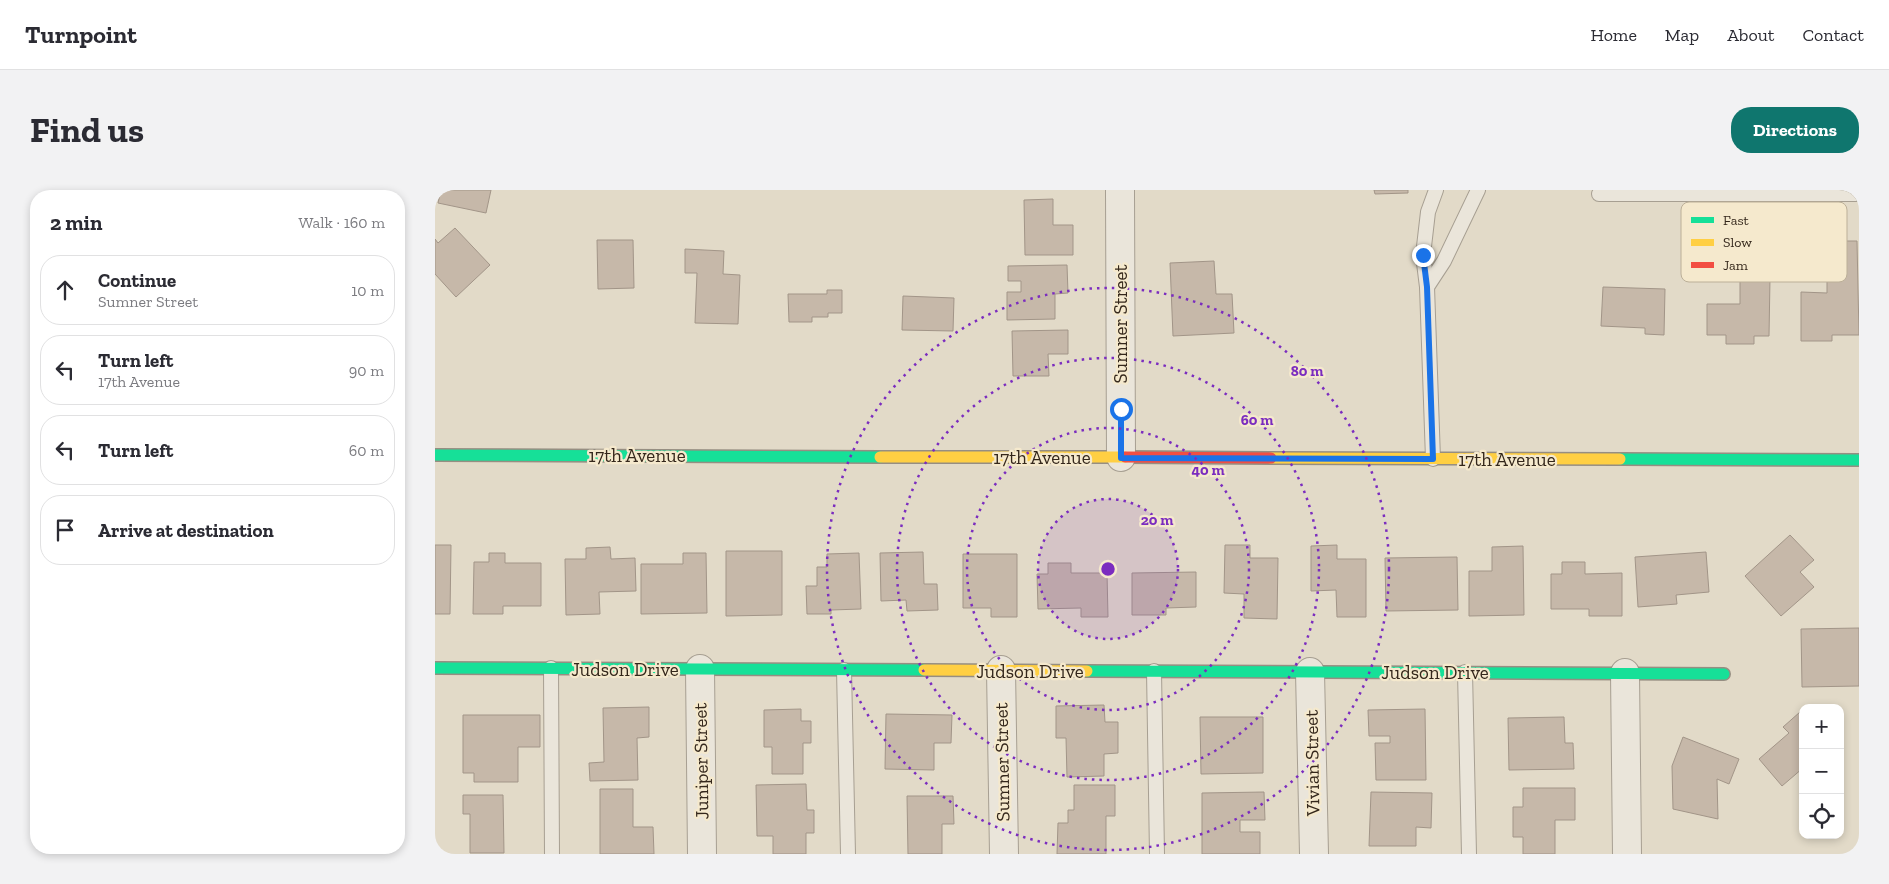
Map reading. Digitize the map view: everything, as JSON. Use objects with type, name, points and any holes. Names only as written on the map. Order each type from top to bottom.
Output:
[{"type":"main road","name":"17th Avenue","points":[[435,455],[1859,460]]},
{"type":"main road","name":"Judson Drive","points":[[435,668],[1724,674]]},
{"type":"street","name":"Sumner Street","points":[[1120,190],[1121,458]]},
{"type":"street","name":"Juniper Street","points":[[700,669],[702,854]]},
{"type":"street","name":"Sumner Street","points":[[1001,670],[1004,854]]},
{"type":"street","name":"Vivian Street","points":[[1310,672],[1314,854]]},
{"type":"street","points":[[1625,673],[1627,854]]},
{"type":"lane","points":[[1433,459],[1427,287],[1423,255],[1428,212],[1436,190]]},
{"type":"lane","points":[[1427,287],[1444,261],[1478,190]]},
{"type":"lane","points":[[1599,194],[1859,194]]},
{"type":"lane","points":[[551,668],[552,854]]},
{"type":"lane","points":[[844,670],[848,854]]},
{"type":"lane","points":[[1154,671],[1157,854]]},
{"type":"lane","points":[[1465,672],[1469,854]]},
{"type":"building","points":[[441,190],[491,190],[486,213],[438,203]]},
{"type":"building","points":[[1374,190],[1408,190],[1408,193],[1375,194]]},
{"type":"building","points":[[1053,199],[1053,225],[1073,225],[1073,255],[1025,255],[1024,200]]},
{"type":"building","points":[[455,228],[490,265],[456,297],[435,274],[435,239],[438,243]]},
{"type":"building","points":[[597,240],[633,240],[634,288],[598,289]]},
{"type":"building","points":[[1847,241],[1857,241],[1859,335],[1832,335],[1832,341],[1801,341],[1801,292],[1827,293],[1827,282],[1847,282]]},
{"type":"building","points":[[685,249],[724,251],[723,274],[740,275],[738,324],[695,323],[697,273],[685,273]]},
{"type":"building","points":[[1214,261],[1216,294],[1232,294],[1234,333],[1173,336],[1170,263]]},
{"type":"building","points":[[1067,265],[1068,293],[1055,294],[1055,319],[1007,320],[1007,292],[1021,292],[1021,281],[1008,281],[1008,266]]},
{"type":"building","points":[[1740,282],[1770,282],[1769,336],[1754,336],[1754,344],[1726,344],[1726,335],[1707,335],[1707,304],[1740,304]]},
{"type":"building","points":[[1603,287],[1665,289],[1664,335],[1645,334],[1645,328],[1601,326]]},
{"type":"building","points":[[827,290],[842,290],[842,313],[828,313],[828,317],[812,317],[812,322],[789,322],[788,294],[827,294]]},
{"type":"building","points":[[903,296],[954,298],[953,331],[902,330]]},
{"type":"building","points":[[1068,330],[1068,354],[1048,354],[1049,376],[1013,376],[1012,331]]},
{"type":"building","points":[[1790,535],[1814,560],[1800,572],[1814,587],[1781,616],[1745,576]]},
{"type":"building","points":[[435,545],[451,545],[450,614],[435,614]]},
{"type":"building","points":[[1225,545],[1250,545],[1250,558],[1278,558],[1277,619],[1244,618],[1244,594],[1224,593]]},
{"type":"building","points":[[1337,545],[1337,559],[1366,559],[1366,617],[1337,617],[1336,590],[1311,591],[1311,546]]},
{"type":"building","points":[[1523,546],[1524,615],[1469,616],[1469,571],[1492,571],[1492,547]]},
{"type":"building","points":[[610,547],[611,559],[635,558],[636,591],[599,592],[600,614],[566,615],[565,559],[586,559],[586,548]]},
{"type":"building","points":[[726,551],[782,551],[782,615],[726,616]]},
{"type":"building","points":[[923,552],[924,584],[937,584],[938,610],[907,611],[906,600],[881,601],[880,553]]},
{"type":"building","points":[[1706,552],[1709,592],[1676,595],[1677,604],[1638,607],[1635,557]]},
{"type":"building","points":[[489,553],[505,553],[505,563],[541,563],[541,606],[503,606],[503,614],[473,614],[474,562],[489,562]]},
{"type":"building","points":[[683,553],[706,553],[707,613],[641,614],[641,564],[683,564]]},
{"type":"building","points":[[859,553],[861,609],[831,610],[831,614],[807,614],[806,586],[817,586],[817,567],[827,567],[827,554]]},
{"type":"building","points":[[963,554],[1017,554],[1017,617],[991,617],[991,608],[963,608]]},
{"type":"building","points":[[1457,557],[1458,610],[1386,611],[1385,558]]},
{"type":"building","points":[[1562,562],[1585,562],[1585,574],[1622,573],[1622,616],[1589,616],[1589,609],[1551,609],[1551,574],[1562,574]]},
{"type":"building","points":[[1048,563],[1071,563],[1071,573],[1107,573],[1108,617],[1081,617],[1081,608],[1038,609],[1037,574],[1048,574]]},
{"type":"building","points":[[1196,572],[1196,607],[1166,608],[1166,615],[1132,615],[1132,573]]},
{"type":"building","points":[[1859,628],[1859,686],[1802,687],[1801,629]]},
{"type":"building","points":[[1104,705],[1105,722],[1118,722],[1118,753],[1104,754],[1104,776],[1067,777],[1066,738],[1056,738],[1056,706]]},
{"type":"building","points":[[649,707],[649,737],[637,738],[638,780],[590,781],[589,763],[604,762],[603,708]]},
{"type":"building","points":[[801,709],[801,721],[811,721],[811,743],[803,743],[803,774],[772,774],[772,747],[764,747],[764,710]]},
{"type":"building","points":[[1425,709],[1426,780],[1376,780],[1375,743],[1390,743],[1390,736],[1369,736],[1368,710]]},
{"type":"building","points":[[1799,713],[1799,771],[1782,786],[1759,759],[1789,733],[1783,727]]},
{"type":"building","points":[[886,714],[952,715],[951,743],[934,743],[934,770],[885,769]]},
{"type":"building","points":[[463,715],[540,715],[540,747],[518,747],[518,782],[474,782],[474,773],[463,773]]},
{"type":"building","points":[[1200,717],[1263,717],[1263,773],[1201,774]]},
{"type":"building","points":[[1564,717],[1565,743],[1573,743],[1574,769],[1509,770],[1508,718]]},
{"type":"building","points":[[1683,737],[1739,759],[1729,784],[1717,779],[1718,819],[1673,809],[1672,766]]},
{"type":"building","points":[[806,784],[807,810],[814,810],[814,833],[806,833],[806,854],[773,854],[773,836],[757,836],[756,785]]},
{"type":"building","points":[[1074,785],[1115,785],[1115,816],[1106,816],[1106,854],[1057,854],[1058,823],[1068,823],[1068,810],[1074,810]]},
{"type":"building","points":[[1523,788],[1575,788],[1575,820],[1555,820],[1555,854],[1523,854],[1523,837],[1513,837],[1513,807],[1523,807]]},
{"type":"building","points":[[600,789],[633,789],[633,827],[653,827],[654,854],[600,854]]},
{"type":"building","points":[[1264,792],[1265,820],[1240,820],[1240,832],[1260,832],[1260,854],[1202,854],[1202,793]]},
{"type":"building","points":[[1371,792],[1432,793],[1431,828],[1416,827],[1416,846],[1369,846]]},
{"type":"building","points":[[463,795],[503,795],[504,853],[470,853],[470,814],[463,814]]},
{"type":"building","points":[[907,796],[953,796],[954,824],[942,824],[942,854],[908,854]]},
{"type":"traffic: fast","points":[[435,455],[880,457]]},
{"type":"traffic: fast","points":[[1620,459],[1859,460]]},
{"type":"traffic: fast","points":[[435,668],[924,670]]},
{"type":"traffic: fast","points":[[1087,671],[1724,674]]},
{"type":"traffic: slow","points":[[880,457],[1125,457]]},
{"type":"traffic: slow","points":[[1271,458],[1620,459]]},
{"type":"traffic: slow","points":[[924,670],[1087,671]]},
{"type":"traffic: jam","points":[[1125,457],[1271,458]]},
{"type":"route","points":[[1121,409],[1121,458],[1433,459],[1427,287],[1423,255]]}]
